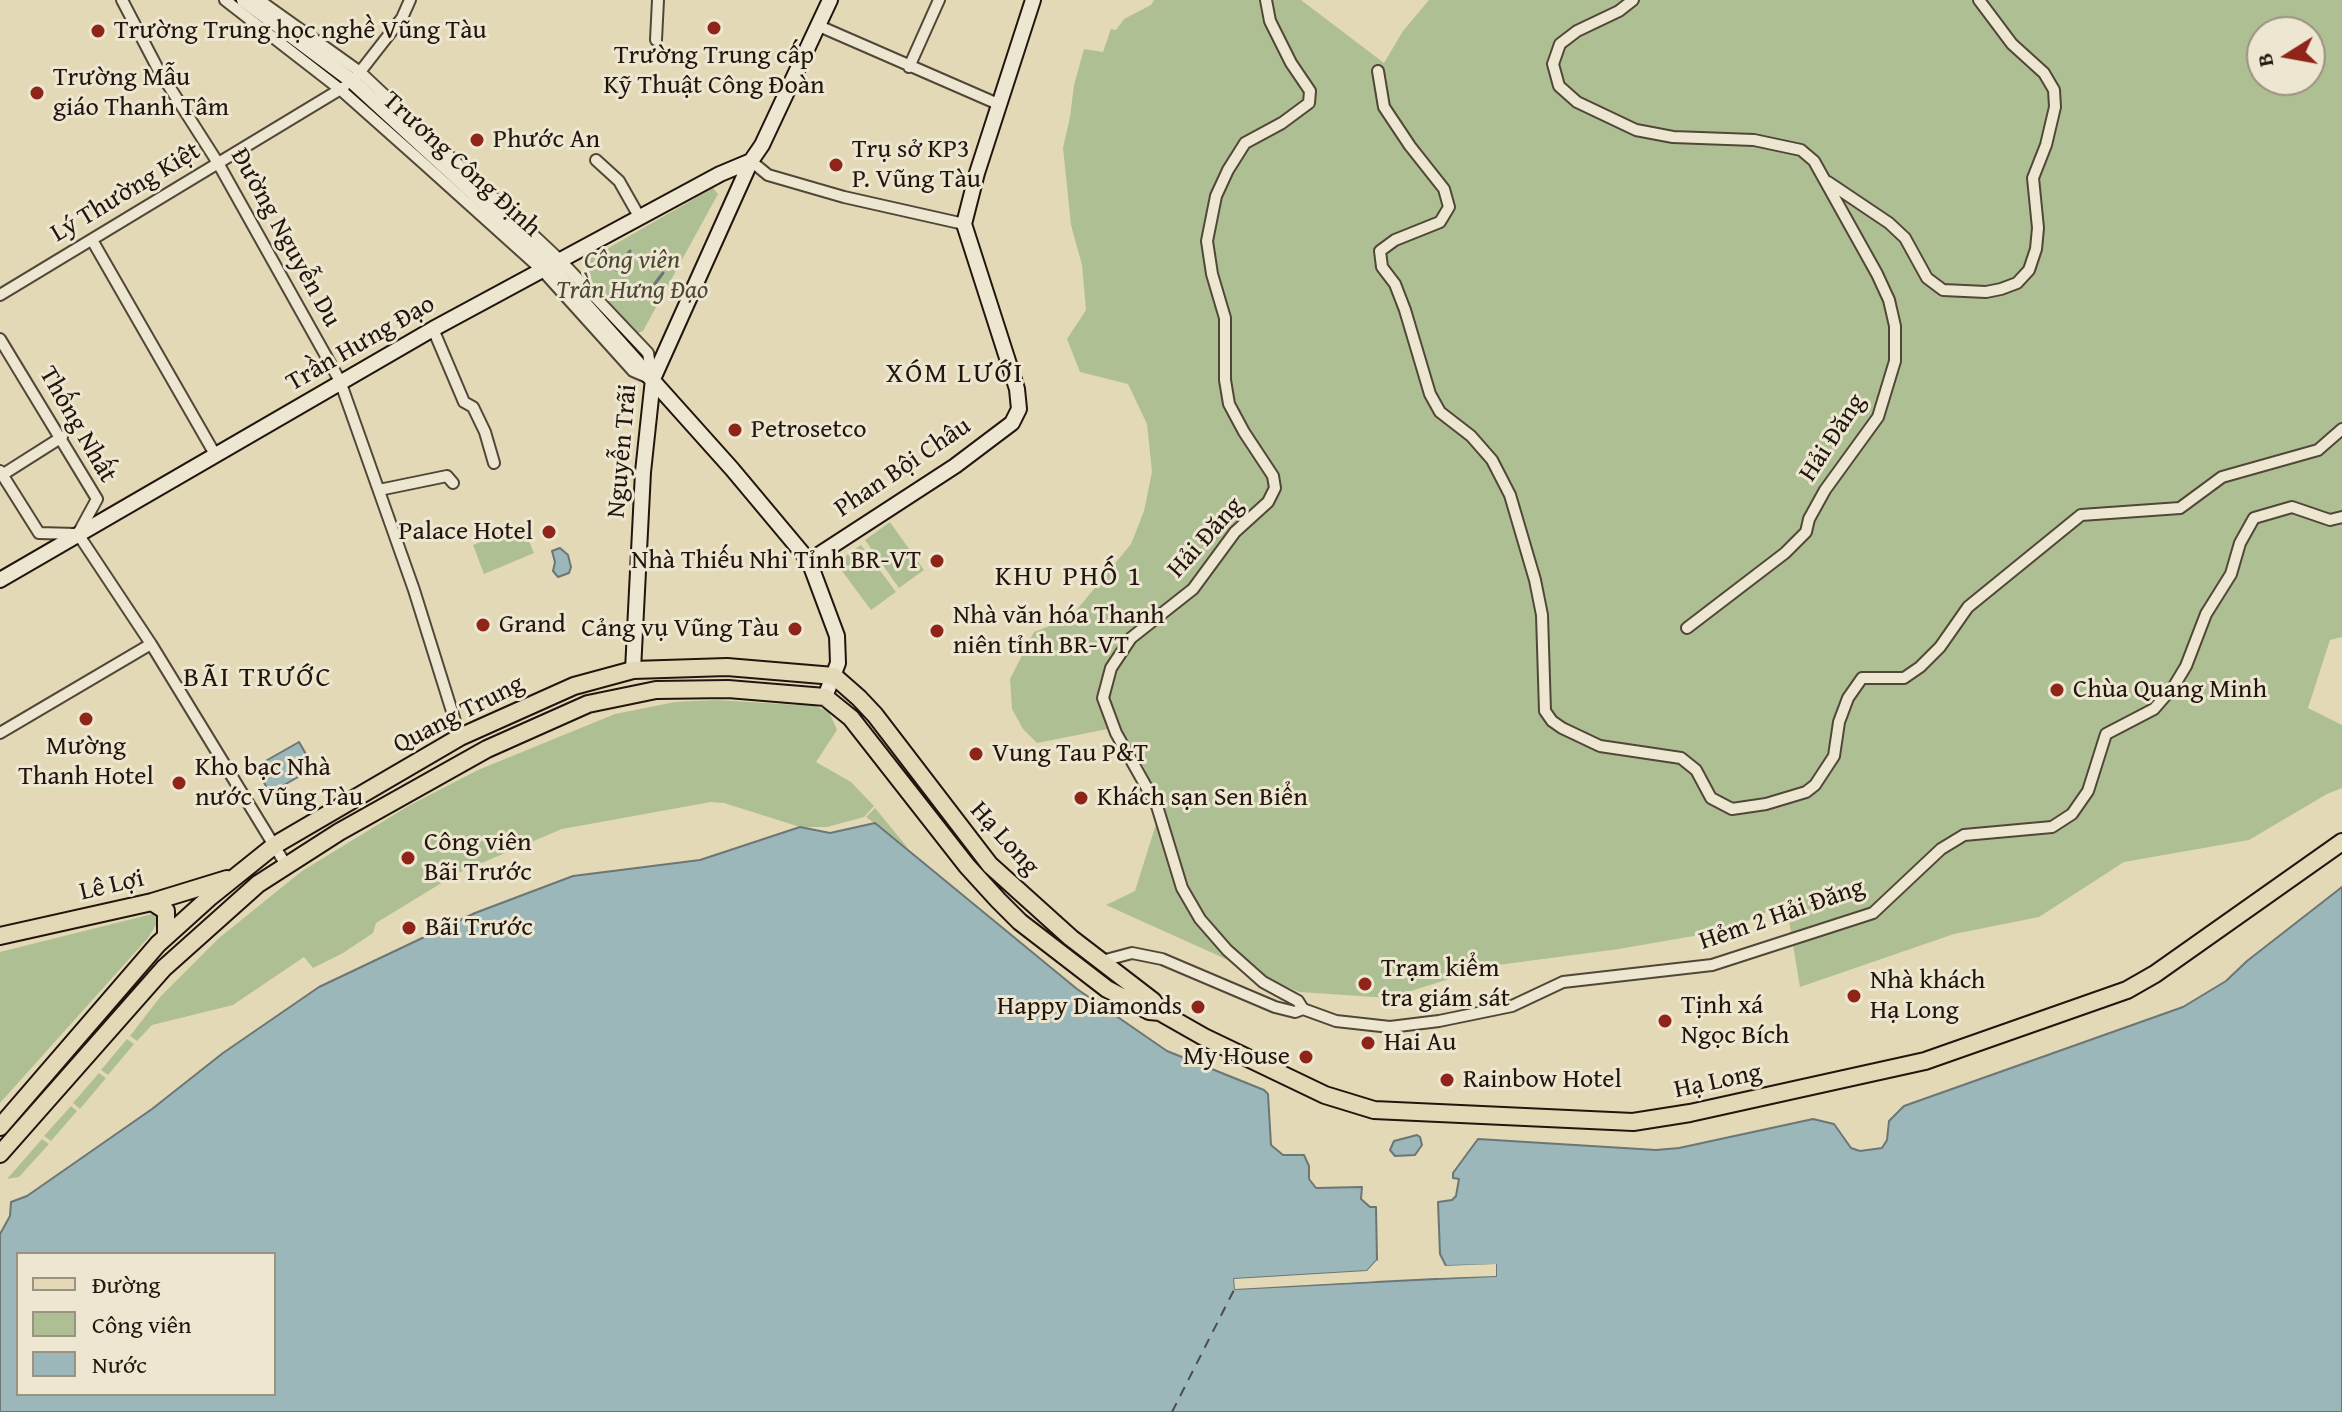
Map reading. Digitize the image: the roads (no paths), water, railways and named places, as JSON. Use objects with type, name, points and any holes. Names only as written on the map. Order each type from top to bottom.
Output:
[{"type":"main road","name":"Trương Công Định","points":[[244,0],[351,81],[552,266],[809,561],[837,636],[838,663],[825,697]]},
{"type":"main road","points":[[964,224],[998,104],[1033,0]]},
{"type":"main road","name":"Nguyễn Trãi","points":[[633,670],[643,472],[653,379],[751,161],[762,145],[825,13]]},
{"type":"main road","name":"Trần Hưng Đạo","points":[[0,580],[433,329],[720,174],[751,161]]},
{"type":"main road","name":"Phan Bội Châu","points":[[809,561],[955,466],[1012,423],[1019,409],[1017,389],[964,224]]},
{"type":"main road","name":"Quang Trung","points":[[0,1127],[139,964],[233,877],[275,845],[460,737],[574,686],[633,670],[727,667],[834,676]]},
{"type":"main road","name":"Hạ Long","points":[[834,676],[875,715],[1020,922],[1107,989],[1139,1007],[1160,1012],[1204,1037],[1325,1095],[1374,1110],[1611,1122],[1651,1121],[1925,1061],[2127,990],[2155,974],[2342,842]]},
{"type":"main road","name":"Quang Trung","points":[[0,1154],[164,968],[258,884],[339,832],[487,749],[597,701],[656,690],[728,689],[825,697]]},
{"type":"main road","name":"Hạ Long","points":[[825,697],[851,718],[984,872],[1153,1001],[1160,1012]]},
{"type":"main road","name":"Lê Lợi","points":[[0,936],[152,902],[233,877]]},
{"type":"main road","points":[[152,902],[166,911],[166,936]]},
{"type":"main road","points":[[1090,976],[1102,961]]},
{"type":"street","name":"Đường Nguyễn Du","points":[[122,0],[158,69],[218,163],[340,381],[414,590],[460,737]]},
{"type":"street","name":"Trương Công Định","points":[[225,0],[268,18]]},
{"type":"street","name":"Trương Công Định","points":[[259,0],[268,18]]},
{"type":"street","name":"Lý Thường Kiệt","points":[[0,295],[351,81],[402,18],[410,0]]},
{"type":"street","points":[[656,40],[658,0]]},
{"type":"street","points":[[815,0],[825,13],[909,67],[998,104]]},
{"type":"street","points":[[909,67],[939,0]]},
{"type":"street","name":"Hải Đăng","points":[[1266,0],[1270,21],[1291,63],[1310,91],[1309,103],[1282,123],[1245,143],[1216,196],[1207,241],[1212,274],[1225,318],[1225,380],[1229,404],[1273,476],[1275,488],[1268,502],[1235,532],[1193,589],[1131,638],[1111,668],[1103,698],[1116,733],[1157,806],[1182,888],[1200,919],[1227,950],[1263,982],[1298,1001],[1303,1009]]},
{"type":"street","name":"Hải Đăng","points":[[1633,0],[1560,44],[1553,64],[1559,86],[1565,94],[1596,112],[1647,133],[1673,137],[1738,138],[1801,150],[1814,161],[1826,181],[1889,300],[1895,335],[1895,361],[1878,417],[1825,490],[1809,519],[1806,532],[1785,553],[1687,628]]},
{"type":"street","name":"Hải Đăng","points":[[1826,181],[1889,223],[1905,238],[1927,278],[1943,290],[1986,292],[2001,289],[2017,283],[2029,270],[2036,249],[2038,228],[2033,178],[2046,145],[2055,107],[2054,90],[2044,73],[2012,44],[1979,0]]},
{"type":"street","points":[[1378,71],[1384,107],[1444,189],[1449,207],[1440,222],[1395,240],[1380,251],[1382,267],[1395,284],[1430,394],[1440,412],[1471,436],[1492,460],[1510,495],[1542,615],[1545,711],[1562,728],[1600,746],[1681,758],[1696,770],[1711,798],[1732,809],[1766,804],[1806,792],[1815,785],[1834,756],[1839,722],[1848,698],[1862,678],[1904,678],[1920,667],[1940,647],[1968,607],[2081,515],[2180,508],[2222,477],[2318,450],[2342,429]]},
{"type":"street","points":[[596,160],[619,181],[640,218]]},
{"type":"street","points":[[751,161],[768,175],[844,197],[964,224]]},
{"type":"street","points":[[92,240],[216,456]]},
{"type":"street","points":[[433,329],[464,402],[473,407],[485,432],[494,463]]},
{"type":"street","name":"Thống Nhất","points":[[0,339],[97,499],[78,534]]},
{"type":"street","points":[[62,437],[1,473],[39,533],[78,534],[151,644],[286,865]]},
{"type":"street","points":[[379,490],[447,476],[453,483]]},
{"type":"street","name":"Hẻm 2 Hải Đăng","points":[[1303,1009],[1336,1021],[1390,1027],[1439,1021],[1512,1006],[1563,982],[1712,965],[1873,913],[1941,849],[1964,835],[2052,827],[2072,814],[2088,791],[2106,734],[2154,709],[2174,686],[2186,666],[2206,614],[2231,574],[2240,543],[2254,518],[2292,507],[2330,520],[2342,517]]},
{"type":"street","points":[[0,733],[151,644]]},
{"type":"street","points":[[1102,961],[1132,953],[1162,959],[1275,1007],[1295,1012],[1303,1009]]},
{"type":"water","points":[[560,548],[568,555],[571,567],[569,573],[558,577],[553,571],[555,562],[552,551]]},
{"type":"water","points":[[299,742],[314,768],[270,793],[255,767]]},
{"type":"water","points":[[875,823],[1077,989],[1167,1051],[1264,1090],[1268,1094],[1271,1145],[1283,1155],[1304,1155],[1309,1166],[1309,1179],[1316,1188],[1362,1187],[1361,1199],[1370,1207],[1376,1207],[1377,1260],[1367,1271],[1234,1279],[1235,1289],[1496,1276],[1496,1265],[1446,1266],[1440,1254],[1438,1202],[1452,1200],[1456,1196],[1459,1179],[1453,1178],[1453,1173],[1478,1139],[1656,1150],[1679,1148],[1813,1119],[1834,1124],[1851,1148],[1860,1151],[1882,1148],[1887,1140],[1889,1121],[1904,1106],[2183,1007],[2226,981],[2342,887],[2342,1412],[0,1412],[0,1234],[10,1216],[11,1202],[27,1196],[152,1109],[223,1053],[319,987],[475,913],[573,876],[700,860],[800,827],[830,833]]},
{"type":"water","points":[[1417,1135],[1422,1145],[1415,1155],[1395,1156],[1390,1150],[1394,1141]]},
{"type":"waterway","points":[[616,270],[630,251]]},
{"type":"waterway","points":[[647,294],[663,273]]},
{"type":"place","name":"Trường Trung cấp Kỹ Thuật Công Đoàn","points":[[714,28]]},
{"type":"place","name":"Trường Trung học nghề Vũng Tàu","points":[[98,31]]},
{"type":"place","name":"Trường Mẫu giáo Thanh Tâm","points":[[37,93]]},
{"type":"place","name":"Phước An","points":[[477,140]]},
{"type":"place","name":"Trụ sở KP3 P. Vũng Tàu","points":[[836,165]]},
{"type":"place","name":"Petrosetco","points":[[735,430]]},
{"type":"place","name":"Palace Hotel","points":[[549,532]]},
{"type":"place","name":"Nhà Thiếu Nhi Tỉnh BR-VT","points":[[937,561]]},
{"type":"place","name":"Grand","points":[[483,625]]},
{"type":"place","name":"Cảng vụ Vũng Tàu","points":[[795,629]]},
{"type":"place","name":"Nhà văn hóa Thanh niên tỉnh BR-VT","points":[[937,631]]},
{"type":"place","name":"Chùa Quang Minh","points":[[2057,690]]},
{"type":"place","name":"Mường Thanh Hotel","points":[[86,719]]},
{"type":"place","name":"Vung Tau P&T","points":[[976,754]]},
{"type":"place","name":"Kho bạc Nhà nước Vũng Tàu","points":[[179,783]]},
{"type":"place","name":"Khách sạn Sen Biển","points":[[1081,798]]},
{"type":"place","name":"Công viên Bãi Trước","points":[[408,858]]},
{"type":"place","name":"Bãi Trước","points":[[409,928]]},
{"type":"place","name":"Trạm kiểm tra giám sát","points":[[1365,984]]},
{"type":"place","name":"Nhà khách Hạ Long","points":[[1854,996]]},
{"type":"place","name":"Happy Diamonds","points":[[1198,1007]]},
{"type":"place","name":"Tịnh xá Ngọc Bích","points":[[1665,1021]]},
{"type":"place","name":"Hai Au","points":[[1368,1043]]},
{"type":"place","name":"My House","points":[[1306,1057]]},
{"type":"place","name":"Rainbow Hotel","points":[[1447,1080]]},
{"type":"district","name":"XÓM LƯỚI","points":[[955,375]]},
{"type":"district","name":"KHU PHỐ 1","points":[[1069,578]]},
{"type":"district","name":"BÃI TRƯỚC","points":[[258,679]]},
{"type":"park label","name":"Công viên Trần Hưng Đạo","points":[[632,276]]}]
